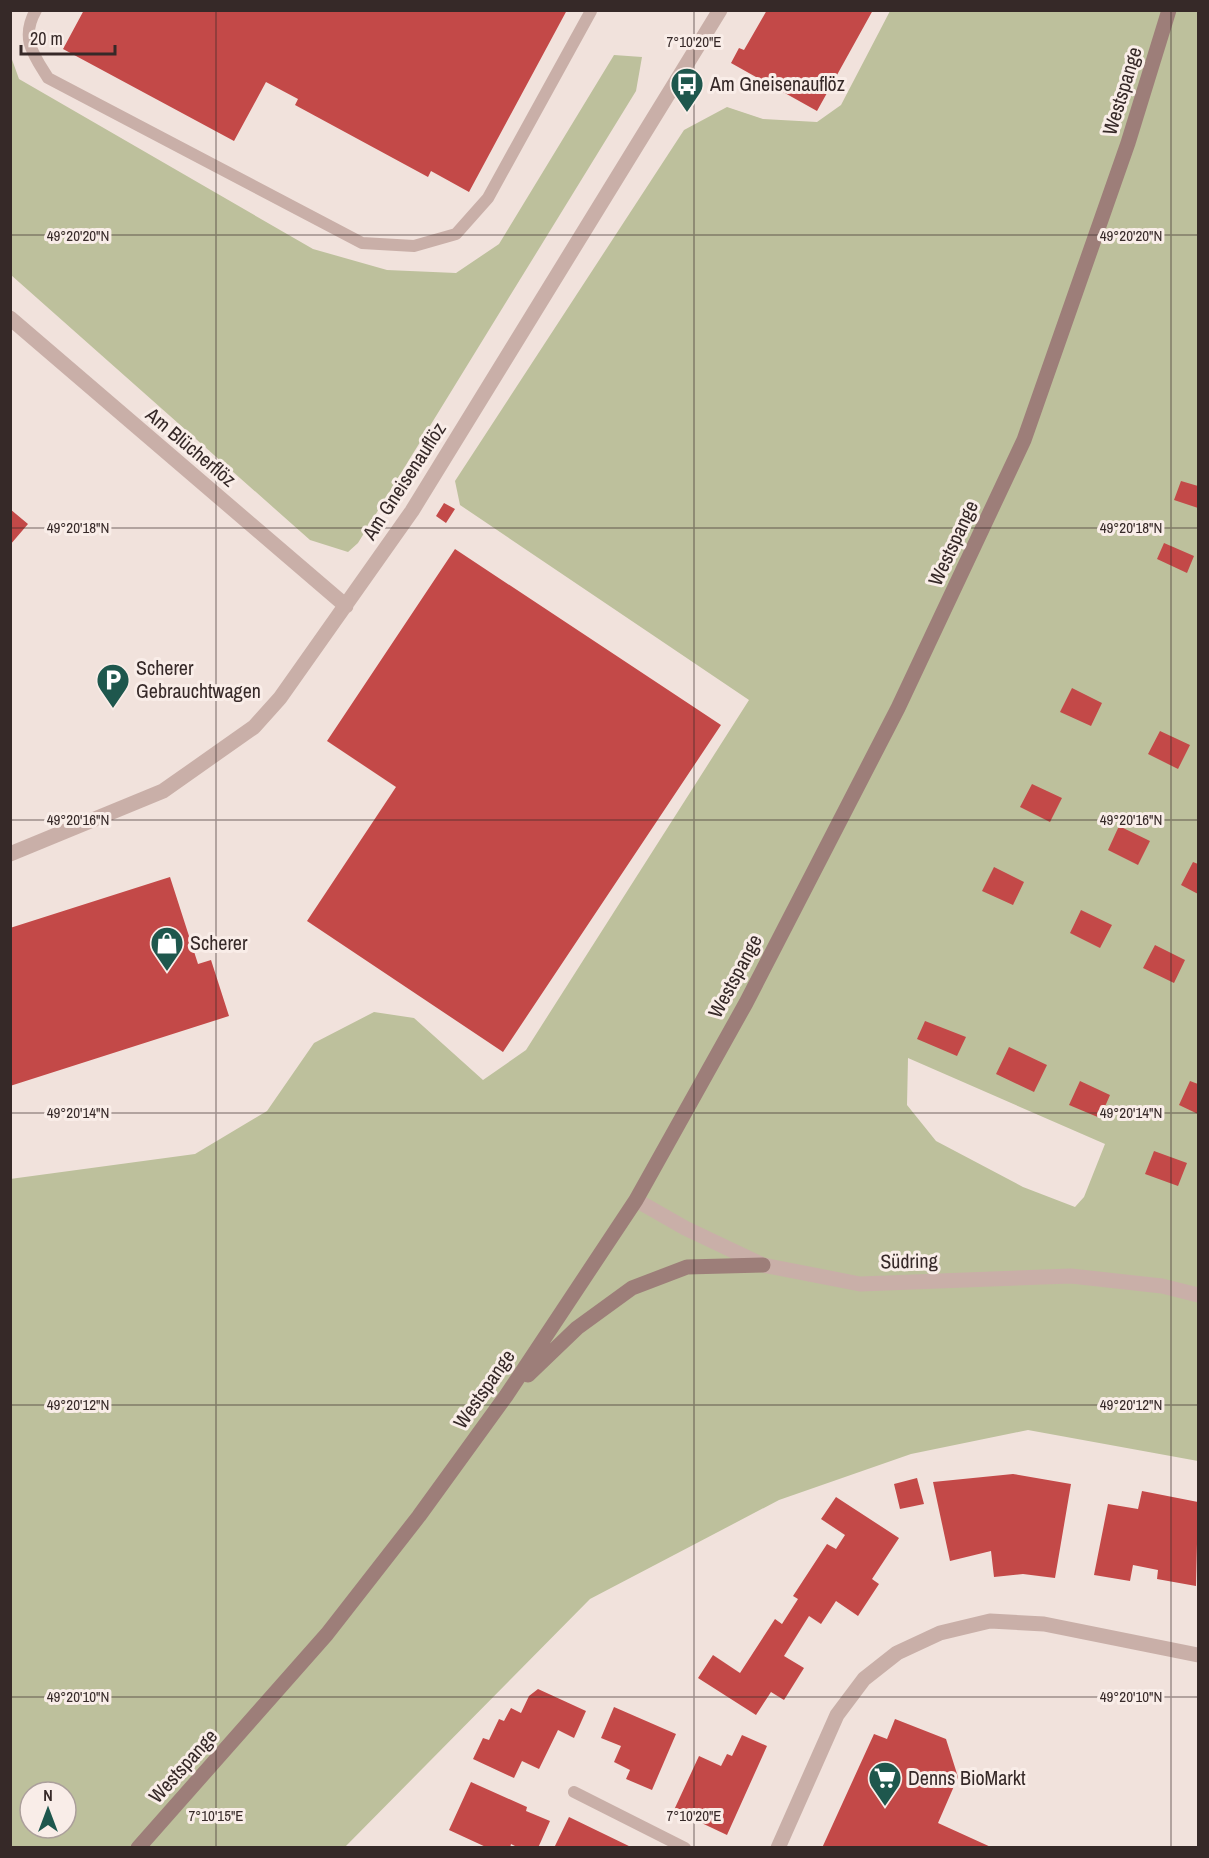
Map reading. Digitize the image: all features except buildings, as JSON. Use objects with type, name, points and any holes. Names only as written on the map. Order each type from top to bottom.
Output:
[{"type":"main road","name":"Westspange","points":[[138,1848],[327,1634],[419,1516],[506,1396],[636,1200],[746,1003],[898,708],[1024,440],[1128,143],[1168,10]]},
{"type":"main road","points":[[506,1396],[577,1328],[632,1288],[687,1267],[763,1265]]},
{"type":"street","name":"Am Gneisenauflöz","points":[[10,854],[163,791],[254,728],[280,699],[412,511],[718,11]]},
{"type":"street","name":"Am Blücherflöz","points":[[10,318],[346,606]]},
{"type":"street","name":"Südring","points":[[636,1200],[685,1228],[763,1265],[860,1284],[1071,1276],[1162,1286],[1198,1295]]},
{"type":"street","points":[[778,1848],[837,1715],[864,1679],[897,1653],[940,1632],[990,1622],[1044,1624],[1198,1655]]},
{"type":"lane","points":[[36,10],[30,22],[30,49],[48,78],[362,243],[414,246],[456,234],[488,198],[591,11]]},
{"type":"lane","points":[[574,1792],[685,1848]]},
{"type":"green space","points":[[890,11],[1198,11],[1198,1461],[1028,1430],[911,1454],[779,1500],[590,1599],[345,1847],[11,1847],[10,1179],[195,1154],[267,1111],[314,1043],[374,1012],[414,1018],[483,1080],[526,1050],[749,700],[460,505],[455,481],[684,130],[727,107],[763,119],[817,122],[841,105]],"holes":[[[908,1058],[1105,1144],[1084,1197],[1075,1207],[1023,1187],[936,1141],[907,1105]]]},
{"type":"green space","points":[[10,54],[19,79],[313,249],[387,270],[456,273],[499,244],[614,55],[642,57],[636,91],[358,543],[348,552],[310,540],[11,275]]},
{"type":"place","name":"Am Gneisenauflöz","points":[[687,113]]},
{"type":"place","name":"Scherer Gebrauchtwagen","points":[[113,709]]},
{"type":"place","name":"Scherer","points":[[167,972]]},
{"type":"place","name":"Denns BioMarkt","points":[[885,1807]]}]
